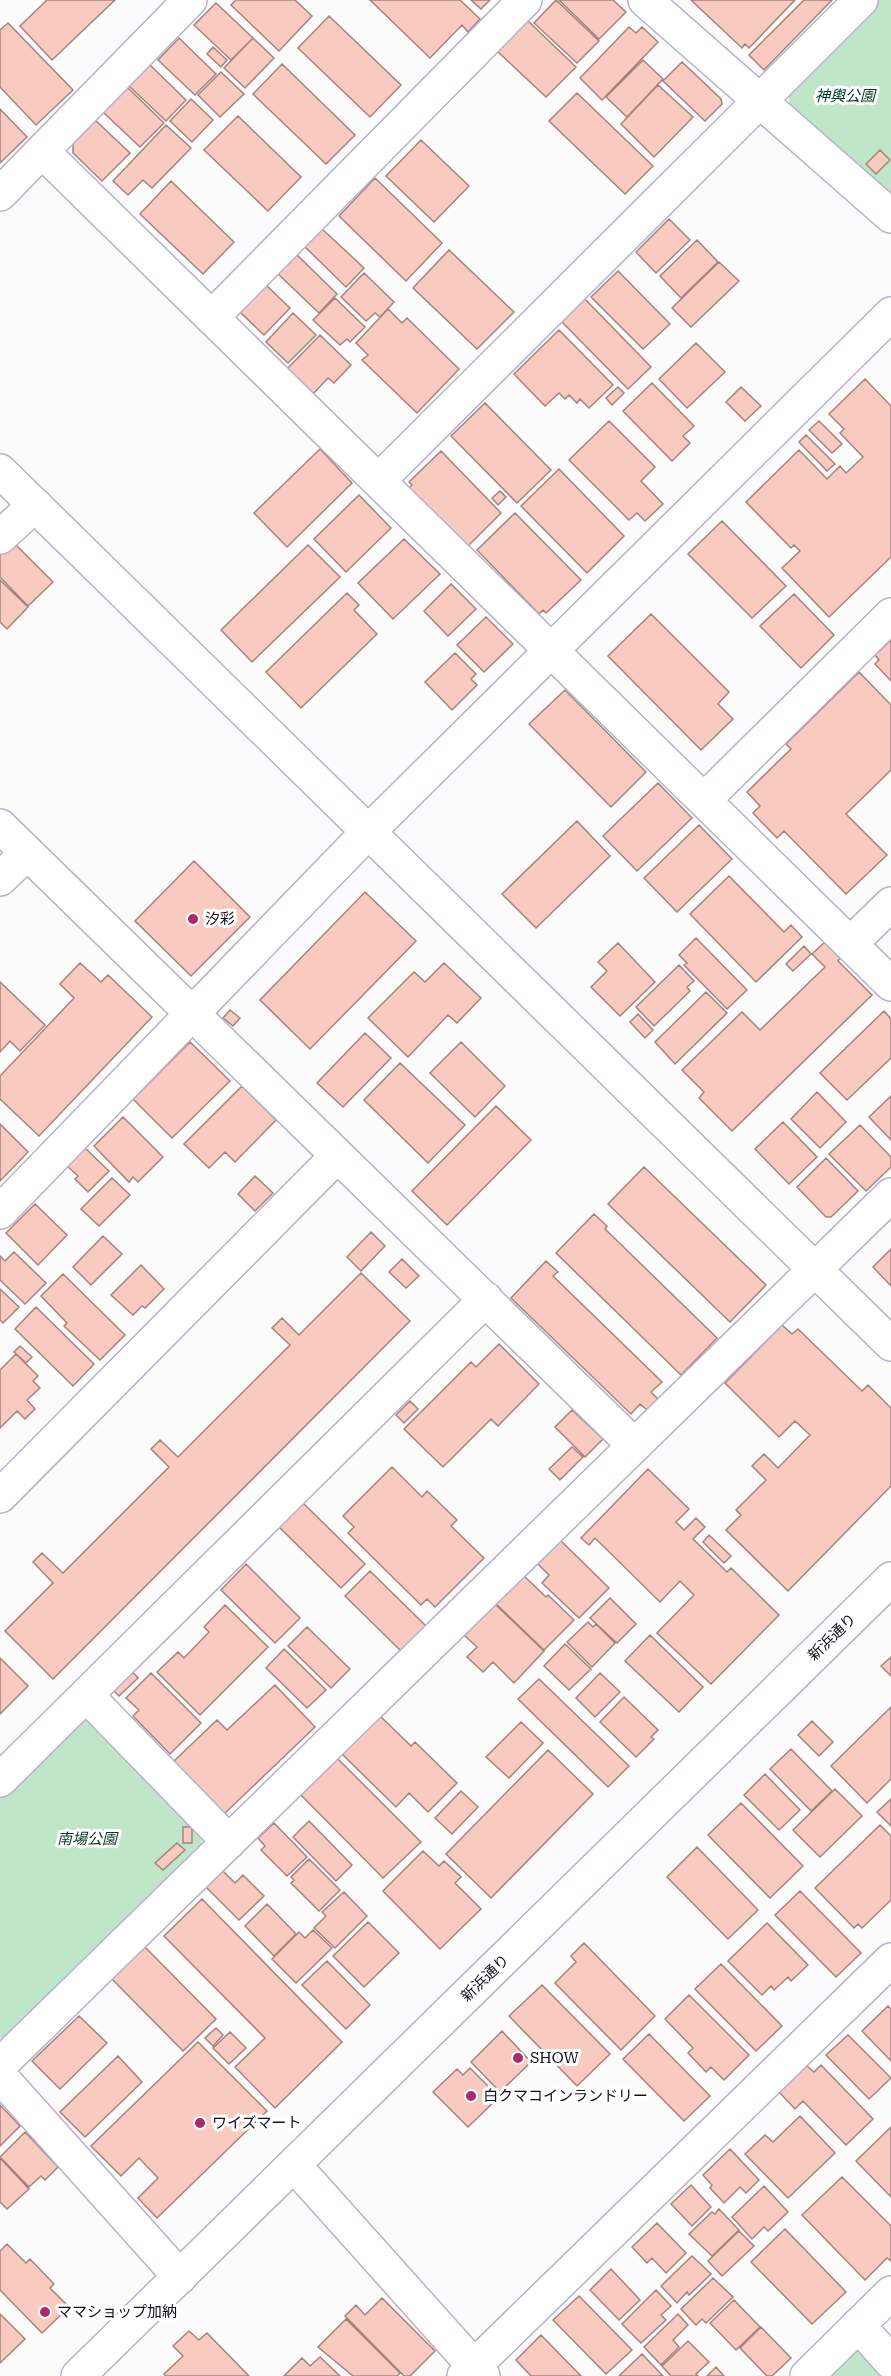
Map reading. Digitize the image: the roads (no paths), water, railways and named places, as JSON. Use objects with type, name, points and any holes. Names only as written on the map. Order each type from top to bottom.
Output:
[{"type":"street","points":[[0,194],[190,0]]},
{"type":"street","points":[[212,317],[525,0]]},
{"type":"street","points":[[645,0],[891,216]]},
{"type":"street","points":[[379,480],[861,0]]},
{"type":"street","points":[[42,151],[891,984]]},
{"type":"street","points":[[0,1212],[368,832],[891,314]]},
{"type":"street","points":[[0,471],[891,1344]]},
{"type":"street","points":[[0,537],[34,505]]},
{"type":"street","points":[[704,800],[891,615]]},
{"type":"street","points":[[0,826],[634,1445]]},
{"type":"street","points":[[0,879],[27,853]]},
{"type":"street","points":[[850,944],[891,904]]},
{"type":"street","points":[[0,1496],[337,1156]]},
{"type":"street","points":[[0,2065],[891,1195]]},
{"type":"street","points":[[0,1780],[486,1299]]},
{"type":"street","name":"新浜通り","points":[[78,2376],[891,1579]]},
{"type":"street","points":[[87,1696],[229,1842]]},
{"type":"street","points":[[294,2165],[474,2373],[891,1960]]},
{"type":"street","points":[[0,2076],[180,2277]]},
{"type":"street","points":[[807,2376],[891,2293]]},
{"type":"street","points":[[858,2325],[891,2362]]},
{"type":"place","name":"汐彩","points":[[193,919]]},
{"type":"place","name":"SHOW","points":[[518,2058]]},
{"type":"place","name":"白クマコインランドリー","points":[[471,2096]]},
{"type":"place","name":"ワイズマート","points":[[200,2123]]},
{"type":"place","name":"ママショップ加納","points":[[45,2312]]},
{"type":"park label","name":"神輿公園","points":[[845,96]]},
{"type":"park label","name":"南場公園","points":[[87,1839]]}]
